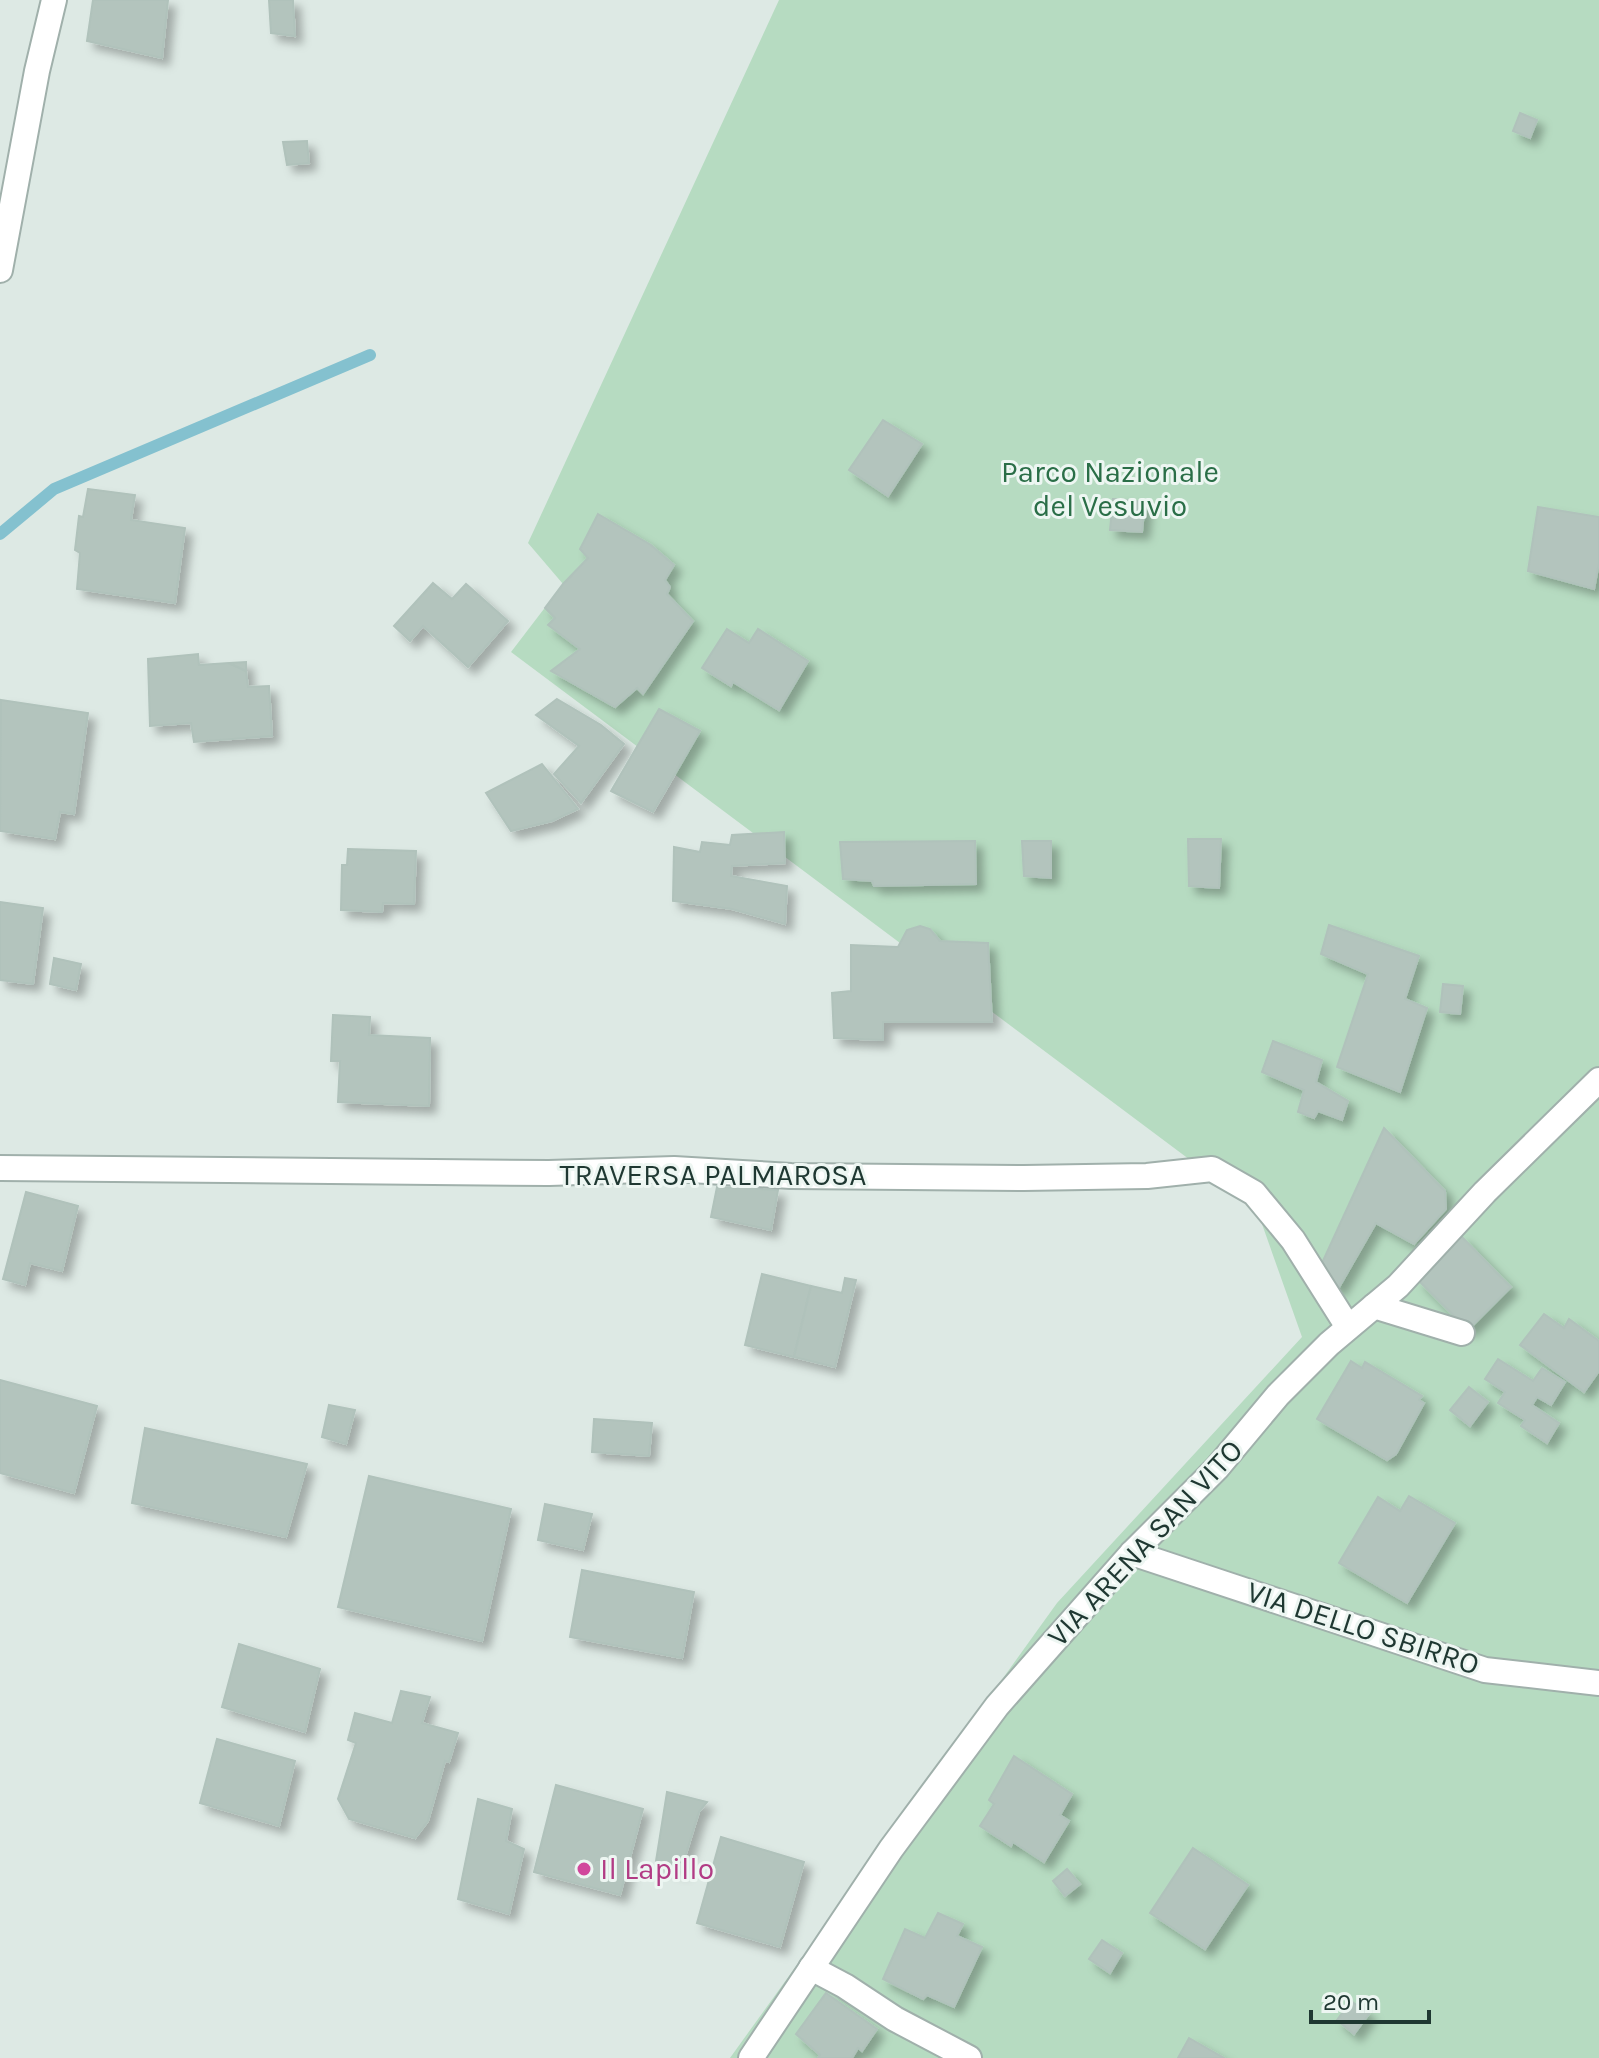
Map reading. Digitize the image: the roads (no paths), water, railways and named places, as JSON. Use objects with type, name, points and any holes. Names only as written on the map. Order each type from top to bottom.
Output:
[{"type":"street","points":[[0,270],[54,0]]},
{"type":"street","name":"VIA ARENA SAN VITO","points":[[751,2058],[919,1810],[997,1706],[1132,1553],[1217,1468],[1278,1395],[1348,1327],[1398,1286],[1485,1192],[1599,1080]]},
{"type":"street","name":"TRAVERSA PALMAROSA","points":[[0,1168],[533,1173],[674,1169],[791,1176],[1024,1178],[1147,1176],[1212,1169],[1254,1193],[1293,1240],[1348,1327]]},
{"type":"street","points":[[1374,1306],[1462,1333]]},
{"type":"street","name":"VIA DELLO SBIRRO","points":[[1132,1553],[1485,1670],[1599,1683]]},
{"type":"street","points":[[811,1968],[895,2019],[969,2058]]},
{"type":"waterway","points":[[0,534],[54,489],[370,355]]},
{"type":"place","name":"Il Lapillo","points":[[584,1869]]},
{"type":"park label","name":"Parco Nazionale del Vesuvio","points":[[1110,489]]}]
